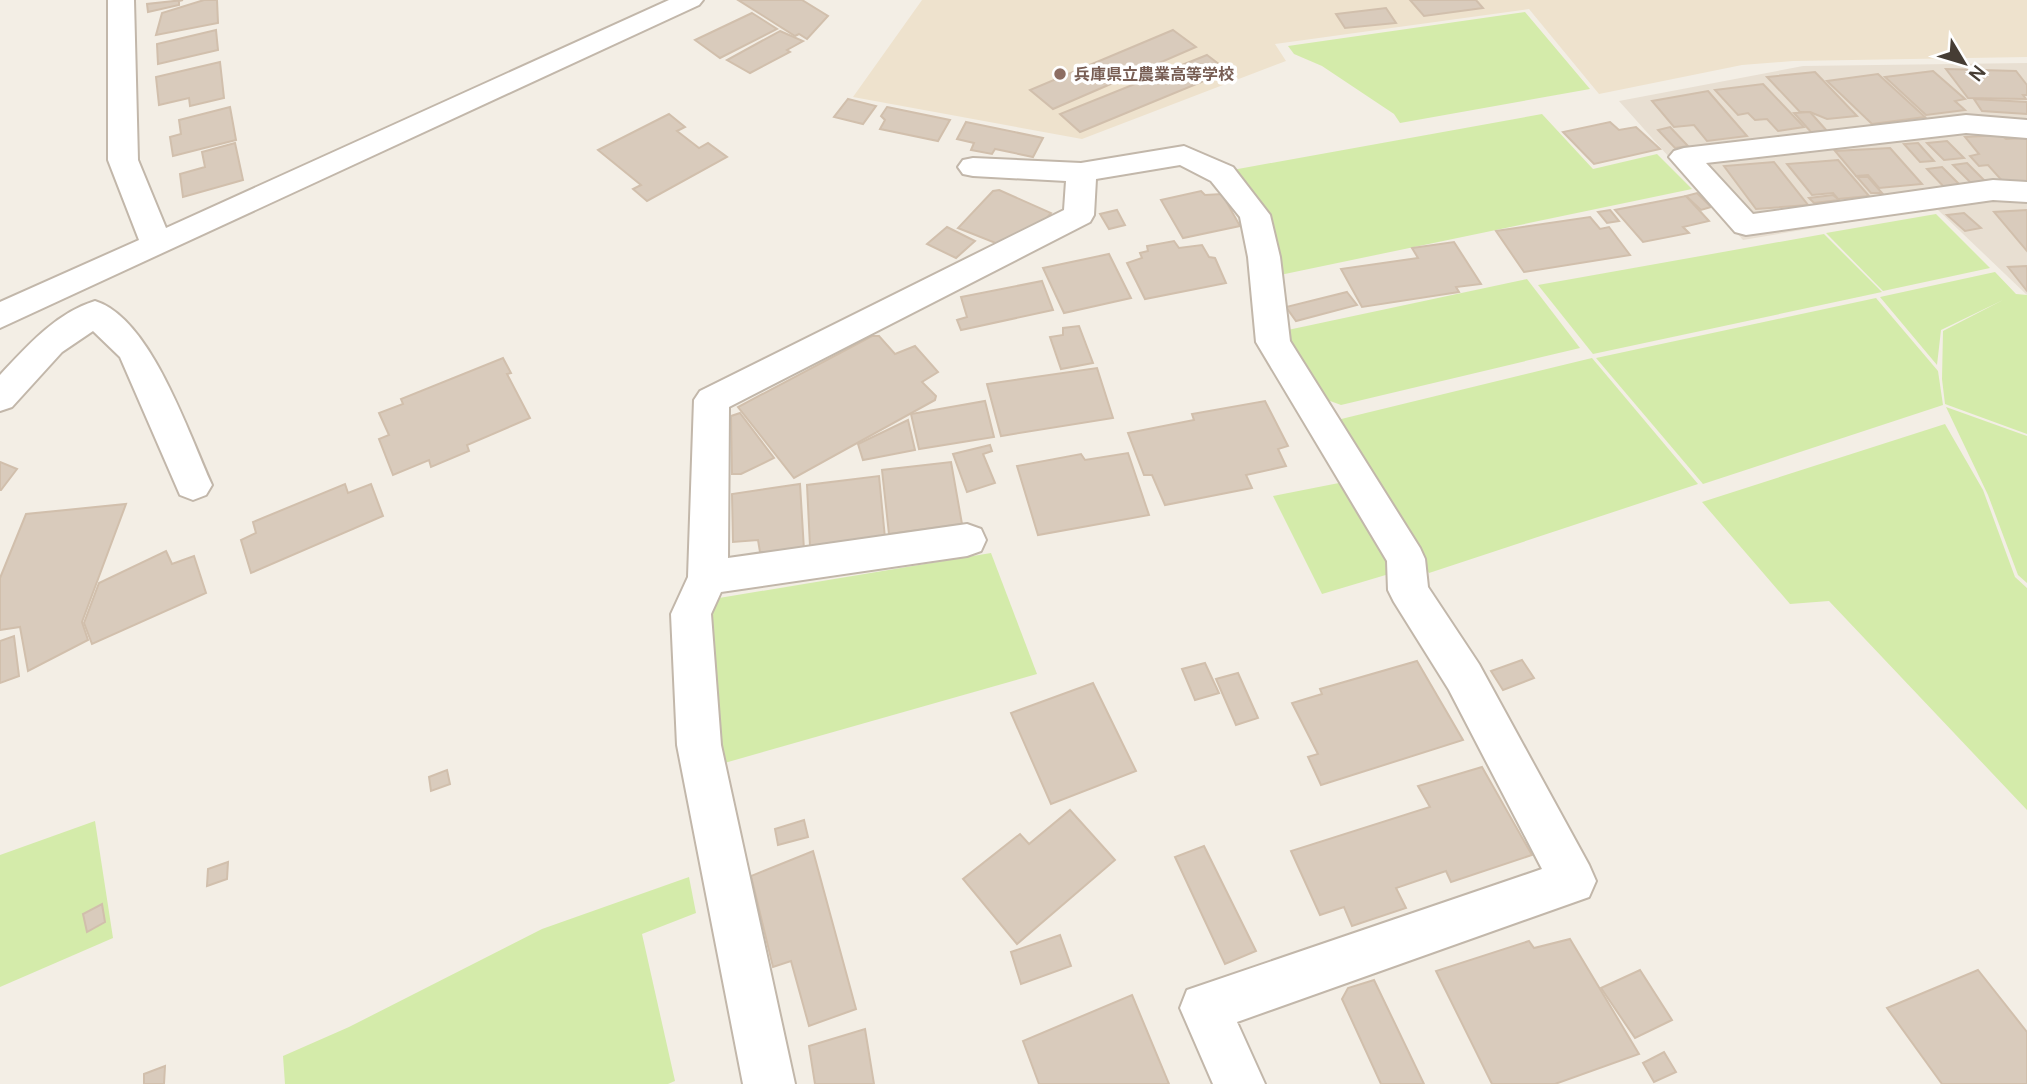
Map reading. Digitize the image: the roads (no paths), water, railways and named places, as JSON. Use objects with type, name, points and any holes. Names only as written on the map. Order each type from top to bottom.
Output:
[{"type":"street","points":[[121,0],[123,160],[157,245]]},
{"type":"street","points":[[0,316],[690,0]]},
{"type":"street","points":[[2027,129],[1966,124],[1684,157],[1746,225],[1993,190],[2027,192]]},
{"type":"street","points":[[973,167],[1081,172],[1184,155],[1222,174],[1255,215],[1264,257],[1273,342],[1406,559],[1408,590],[1464,677],[1573,881],[1205,1007],[1239,1084]]},
{"type":"street","points":[[769,1084],[699,745],[691,614],[708,578],[712,400],[1079,215],[1081,172]]},
{"type":"street","points":[[0,398],[50,343],[95,313],[134,351],[193,485]]},
{"type":"street","points":[[708,578],[967,540]]},
{"type":"place","name":"兵庫県立農業高等学校","points":[[1060,74]]}]
